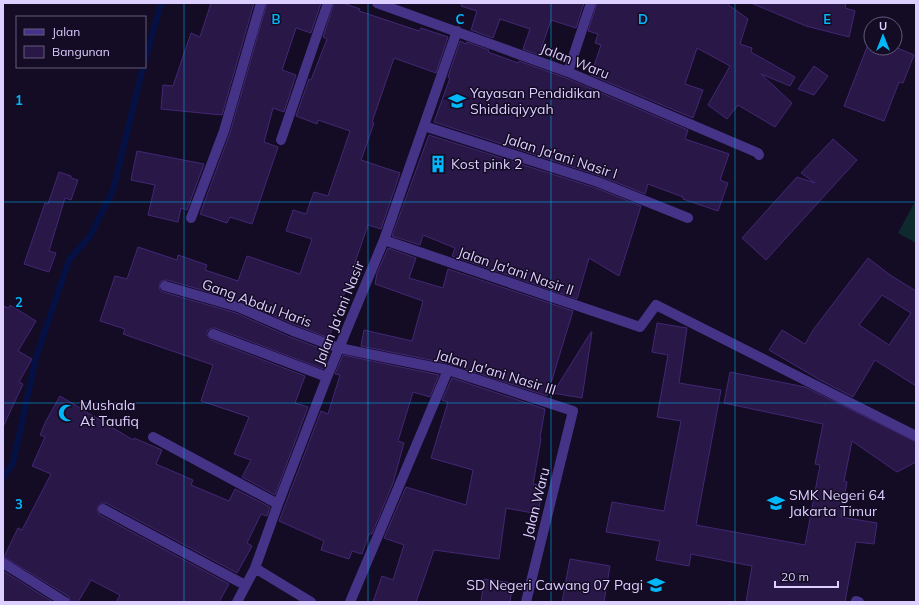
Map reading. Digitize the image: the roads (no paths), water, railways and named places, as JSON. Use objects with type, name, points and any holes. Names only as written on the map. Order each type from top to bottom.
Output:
[{"type":"street","points":[[191,218],[224,131],[261,3]]},
{"type":"street","points":[[282,140],[328,3]]},
{"type":"street","name":"Jalan Waru","points":[[377,3],[568,72],[758,153],[759,155]]},
{"type":"street","points":[[568,72],[591,3]]},
{"type":"street","name":"Jalan Ja'ani Nasir","points":[[237,602],[255,568],[327,377],[384,240],[457,31]]},
{"type":"street","name":"Jalan Ja'ani Nasir I","points":[[424,126],[598,182],[688,218]]},
{"type":"street","name":"Jalan Ja'ani Nasir II","points":[[384,240],[640,327],[656,305],[916,436]]},
{"type":"street","name":"Gang Abdul Haris","points":[[165,286],[238,307],[293,331],[339,348]]},
{"type":"street","points":[[213,334],[327,377]]},
{"type":"street","name":"Jalan Ja'ani Nasir III","points":[[339,348],[448,370],[573,411]]},
{"type":"street","points":[[350,602],[448,370]]},
{"type":"street","name":"Jalan Waru","points":[[526,602],[573,411]]},
{"type":"street","points":[[153,437],[278,504]]},
{"type":"street","points":[[104,509],[245,585]]},
{"type":"street","points":[[3,563],[65,602]]},
{"type":"street","points":[[255,568],[311,602]]},
{"type":"waterway","points":[[146,57],[161,3]]},
{"type":"waterway","points":[[3,478],[13,463],[36,357],[69,260],[90,236],[113,190],[143,68]]},
{"type":"place","name":"Yayasan Pendidikan Shiddiqiyyah","points":[[457,101]]},
{"type":"place","name":"Kost pink 2","points":[[438,164]]},
{"type":"place","name":"Mushala At Taufiq","points":[[67,413]]},
{"type":"place","name":"SMK Negeri 64 Jakarta Timur","points":[[776,503]]},
{"type":"place","name":"SD Negeri Cawang 07 Pagi","points":[[656,585]]}]
